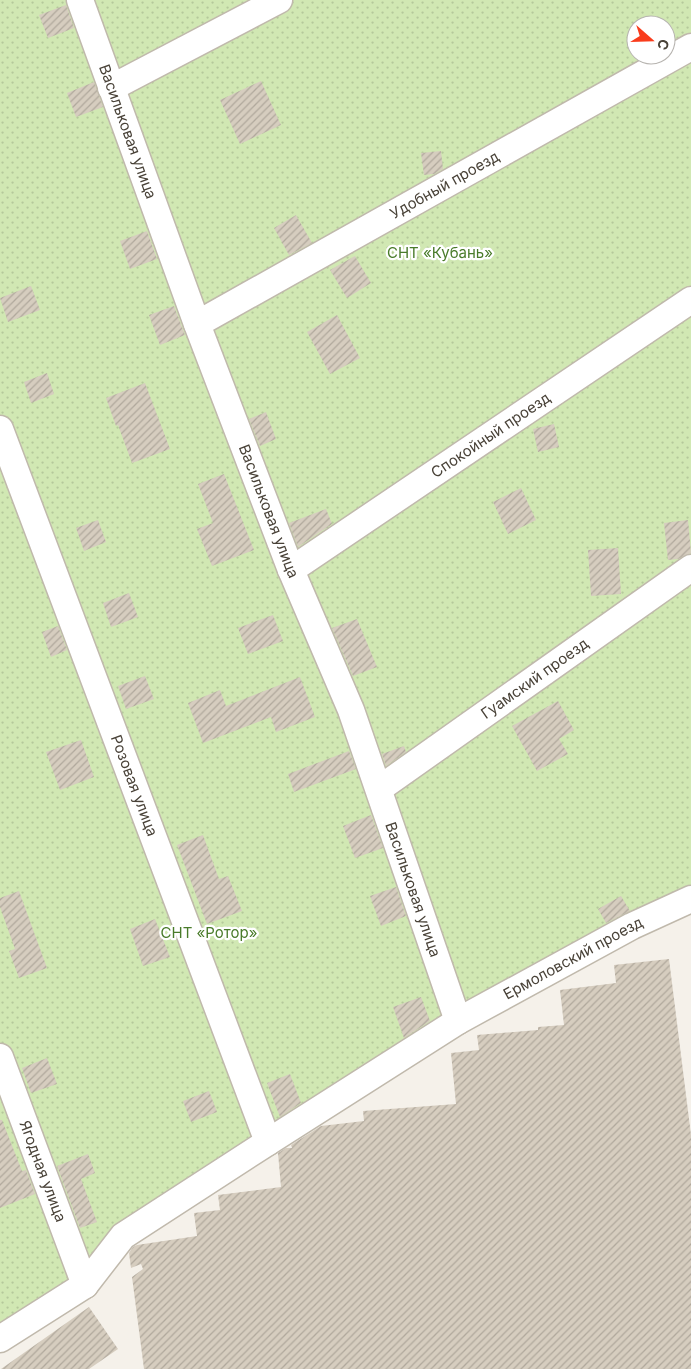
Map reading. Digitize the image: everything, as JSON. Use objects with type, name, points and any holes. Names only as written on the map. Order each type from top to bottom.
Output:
[{"type":"street","name":"Васильковая улица","points":[[80,0],[197,324],[291,570],[351,710],[458,1021]]},
{"type":"street","points":[[111,88],[279,0]]},
{"type":"street","name":"Удобный проезд","points":[[197,324],[691,47]]},
{"type":"street","name":"Спокойный проезд","points":[[291,570],[691,300]]},
{"type":"street","name":"Розовая улица","points":[[0,429],[268,1142]]},
{"type":"street","name":"Гуамский проезд","points":[[379,789],[691,568]]},
{"type":"street","name":"Ермоловский проезд","points":[[0,1339],[85,1285],[123,1236],[268,1142],[458,1021],[632,926],[691,898]]},
{"type":"street","name":"Ягодная улица","points":[[0,1057],[85,1285]]},
{"type":"green space","points":[[0,0],[691,0],[691,899],[268,1142],[0,1339]]},
{"type":"building","points":[[66,5],[74,28],[48,38],[39,15]]},
{"type":"building","points":[[261,81],[281,125],[240,144],[220,100]]},
{"type":"building","points":[[94,82],[103,107],[76,117],[67,93]]},
{"type":"building","points":[[441,151],[443,169],[434,174],[424,175],[421,153]]},
{"type":"building","points":[[296,215],[312,243],[289,255],[274,228]]},
{"type":"building","points":[[147,231],[157,259],[130,269],[120,241]]},
{"type":"building","points":[[355,256],[371,283],[347,298],[330,270]]},
{"type":"building","points":[[31,286],[40,310],[8,322],[0,298]]},
{"type":"building","points":[[174,306],[185,335],[160,345],[149,315]]},
{"type":"building","points":[[337,315],[360,358],[330,374],[307,332]]},
{"type":"building","points":[[47,373],[54,394],[31,403],[24,382]]},
{"type":"building","points":[[145,383],[170,449],[132,463],[106,398]]},
{"type":"building","points":[[266,412],[276,439],[260,446],[249,419]]},
{"type":"building","points":[[554,424],[559,447],[538,452],[533,429]]},
{"type":"building","points":[[224,474],[254,550],[212,566],[197,529],[213,523],[198,484]]},
{"type":"building","points":[[521,488],[536,520],[508,534],[493,502]]},
{"type":"building","points":[[326,509],[332,524],[298,547],[289,523]]},
{"type":"building","points":[[98,520],[106,542],[84,551],[76,528]]},
{"type":"building","points":[[688,520],[691,553],[678,559],[668,560],[664,523]]},
{"type":"building","points":[[618,548],[621,594],[591,596],[588,550]]},
{"type":"building","points":[[129,593],[138,617],[111,627],[103,603]]},
{"type":"building","points":[[273,615],[283,641],[248,654],[238,628]]},
{"type":"building","points":[[357,619],[377,667],[353,676],[332,628]]},
{"type":"building","points":[[58,626],[67,650],[51,657],[42,632]]},
{"type":"building","points":[[145,676],[154,699],[126,709],[118,686]]},
{"type":"building","points":[[300,677],[315,717],[276,732],[271,717],[203,743],[188,703],[220,690],[226,706]]},
{"type":"building","points":[[558,701],[574,730],[559,739],[568,754],[537,771],[512,726]]},
{"type":"building","points":[[81,740],[94,777],[60,790],[46,752]]},
{"type":"building","points":[[404,746],[406,752],[386,766],[382,754]]},
{"type":"building","points":[[349,751],[356,769],[294,792],[288,774]]},
{"type":"building","points":[[371,815],[383,848],[355,858],[343,826]]},
{"type":"building","points":[[203,835],[219,879],[228,876],[242,911],[207,924],[177,845]]},
{"type":"building","points":[[396,887],[406,916],[381,926],[370,896]]},
{"type":"building","points":[[19,891],[47,968],[19,978],[9,951],[15,949],[0,907],[0,898]]},
{"type":"building","points":[[621,896],[630,911],[606,923],[598,909]]},
{"type":"building","points":[[155,919],[170,957],[143,966],[130,929]]},
{"type":"building","points":[[669,959],[691,1135],[691,1369],[144,1369],[132,1277],[143,1269],[141,1264],[131,1268],[129,1253],[133,1247],[197,1236],[194,1213],[220,1210],[218,1195],[281,1187],[278,1153],[286,1148],[292,1148],[291,1145],[321,1126],[364,1121],[363,1111],[456,1104],[451,1053],[479,1050],[477,1035],[538,1030],[538,1027],[564,1025],[560,990],[616,983],[614,965]]},
{"type":"building","points":[[421,997],[430,1021],[404,1038],[393,1007]]},
{"type":"building","points":[[47,1058],[57,1084],[31,1093],[22,1068]]},
{"type":"building","points":[[290,1074],[301,1103],[280,1117],[267,1083]]},
{"type":"building","points":[[209,1091],[217,1112],[191,1122],[183,1101]]},
{"type":"building","points":[[0,1120],[2,1120],[22,1171],[26,1170],[35,1194],[0,1208]]},
{"type":"building","points":[[88,1154],[95,1173],[81,1179],[97,1222],[80,1228],[57,1166]]},
{"type":"building","points":[[89,1307],[118,1349],[89,1369],[1,1369]]},
{"type":"park label","name":"СНТ «Кубань»","points":[[440,253]]},
{"type":"park label","name":"СНТ «Ротор»","points":[[209,933]]}]
